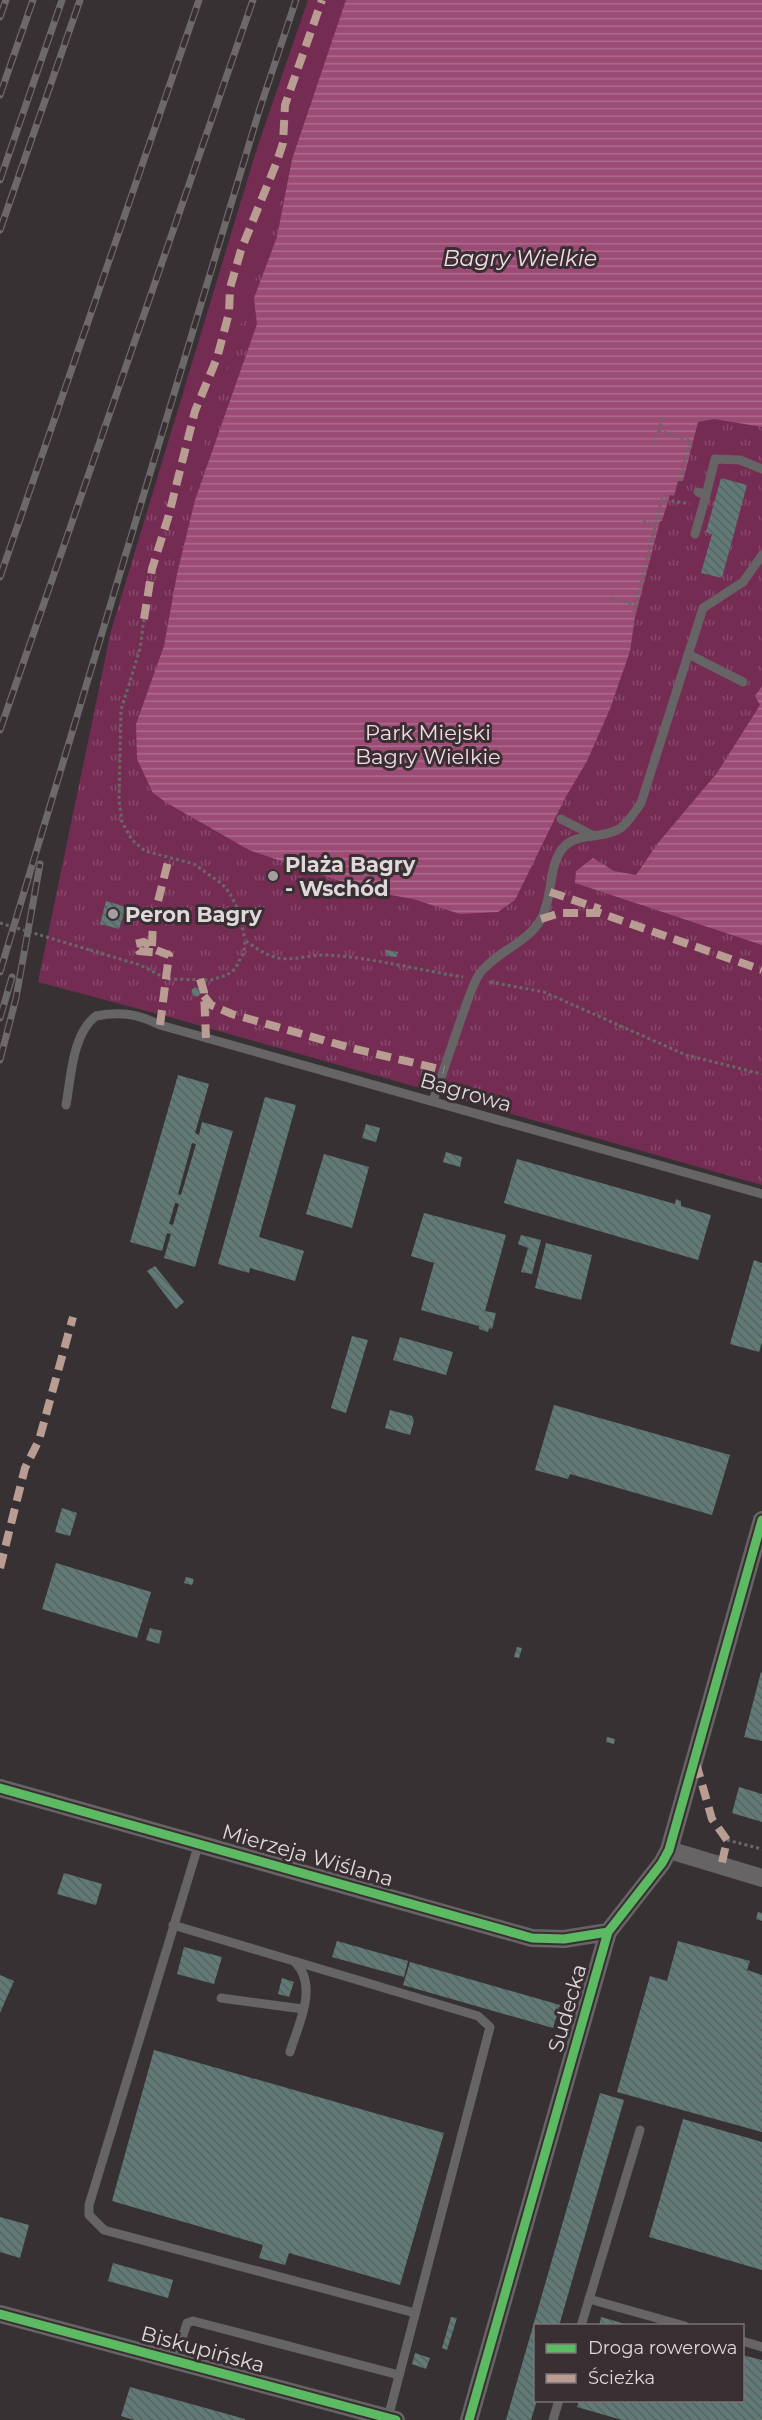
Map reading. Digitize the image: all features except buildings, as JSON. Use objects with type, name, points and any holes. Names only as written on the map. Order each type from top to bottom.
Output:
[{"type":"street","name":"Sudecka","points":[[470,2420],[608,1932],[662,1863],[669,1850],[762,1520]]},
{"type":"street","name":"Mierzeja Wiślana","points":[[0,1788],[532,1938],[564,1939],[608,1932]]},
{"type":"street","points":[[669,1850],[762,1878]]},
{"type":"street","name":"Biskupińska","points":[[0,2313],[176,2361],[353,2414],[392,2419]]},
{"type":"lane","points":[[695,534],[702,494],[716,459],[740,460],[762,469]]},
{"type":"lane","points":[[433,1101],[476,979],[493,960],[526,936],[541,920],[561,850],[578,838],[620,828],[632,818],[641,803],[703,608],[743,582],[762,555]]},
{"type":"lane","points":[[688,654],[743,682]]},
{"type":"lane","points":[[561,819],[594,836]]},
{"type":"lane","name":"Bagrowa","points":[[66,1105],[79,1041],[91,1020],[96,1016],[123,1012],[141,1016],[160,1025],[762,1194]]},
{"type":"lane","points":[[199,1843],[89,2205],[89,2215],[104,2230],[415,2313]]},
{"type":"lane","points":[[173,1925],[478,2016],[490,2027],[399,2375],[392,2419]]},
{"type":"lane","points":[[290,2052],[307,1991],[303,1970],[293,1961]]},
{"type":"lane","points":[[221,1998],[303,2009]]},
{"type":"lane","points":[[581,2324],[640,2130]]},
{"type":"lane","points":[[589,2299],[681,2324]]},
{"type":"lane","points":[[176,2361],[183,2331],[187,2323],[193,2321],[399,2375]]},
{"type":"lane","points":[[744,2342],[762,2347]]},
{"type":"lane","points":[[553,2420],[558,2402]]},
{"type":"path","points":[[654,443],[664,415]]},
{"type":"path","points":[[658,430],[690,441],[678,482]]},
{"type":"path","points":[[634,612],[662,499],[693,504]]},
{"type":"path","points":[[643,522],[656,525]]},
{"type":"path","points":[[611,598],[635,605]]},
{"type":"path","points":[[144,619],[140,649],[121,710],[119,800],[122,822],[132,840],[146,851],[194,864],[222,884],[239,911],[245,940]]},
{"type":"path","points":[[0,923],[140,965],[167,979],[195,980]]},
{"type":"path","points":[[727,1840],[762,1850]]},
{"type":"green space","points":[[308,0],[346,0],[292,159],[277,237],[225,411],[96,706],[110,634],[257,148]]},
{"type":"green space","name":"Bagry Wielkie","points":[[344,0],[762,0],[762,1185],[38,982],[110,636],[152,498],[184,504]]},
{"type":"water","name":"Bagry Wielkie","points":[[346,0],[762,0],[762,427],[714,419],[698,422],[683,481],[678,481],[674,496],[670,495],[662,521],[660,521],[635,617],[630,651],[610,709],[587,761],[564,800],[515,900],[498,912],[460,914],[413,899],[369,891],[249,850],[153,793],[137,759],[136,724],[164,646],[177,574],[195,500],[257,324],[254,298],[277,237],[292,159]]},
{"type":"water","points":[[762,686],[762,945],[575,883],[576,871],[593,858],[614,871],[636,875],[658,843],[717,773],[760,705],[755,696]]},
{"type":"railway","points":[[0,17],[6,0]]},
{"type":"railway","points":[[0,95],[33,0]]},
{"type":"railway","points":[[0,180],[62,0]]},
{"type":"railway","points":[[0,230],[80,0]]},
{"type":"railway","points":[[0,577],[199,0]]},
{"type":"railway","points":[[0,730],[253,0]]},
{"type":"railway","points":[[0,972],[260,108],[296,0]]},
{"type":"railway","points":[[0,1060],[16,998],[40,864]]},
{"type":"railway","points":[[0,1018],[12,977]]},
{"type":"marked path","points":[[144,619],[152,569],[168,518],[195,411],[217,358],[229,313],[230,288],[241,250],[283,143],[285,105],[322,0]]},
{"type":"marked path","points":[[152,946],[153,921],[169,858]]},
{"type":"marked path","points":[[550,892],[600,909]]},
{"type":"marked path","points":[[541,919],[560,913],[600,913],[762,970]]},
{"type":"marked path","points":[[160,1025],[169,955],[144,942],[135,944],[139,951],[161,953]]},
{"type":"marked path","points":[[200,979],[204,992],[206,1038]]},
{"type":"marked path","points":[[204,996],[211,1005],[232,1014],[351,1048],[444,1070]]},
{"type":"marked path","points":[[0,1568],[25,1468],[39,1440],[73,1317]]},
{"type":"marked path","points":[[696,1763],[712,1819],[727,1840],[721,1867]]},
{"type":"cycle path","points":[[469,2420],[608,1932],[662,1863],[669,1850],[762,1520]]},
{"type":"cycle path","points":[[0,1788],[532,1938],[564,1939],[608,1932]]},
{"type":"cycle path","points":[[0,2314],[396,2420]]},
{"type":"place","name":"Plaża Bagry - Wschód","points":[[273,876]]},
{"type":"place","name":"Peron Bagry","points":[[113,914]]},
{"type":"park label","name":"Park Miejski Bagry Wielkie","points":[[428,744]]}]
